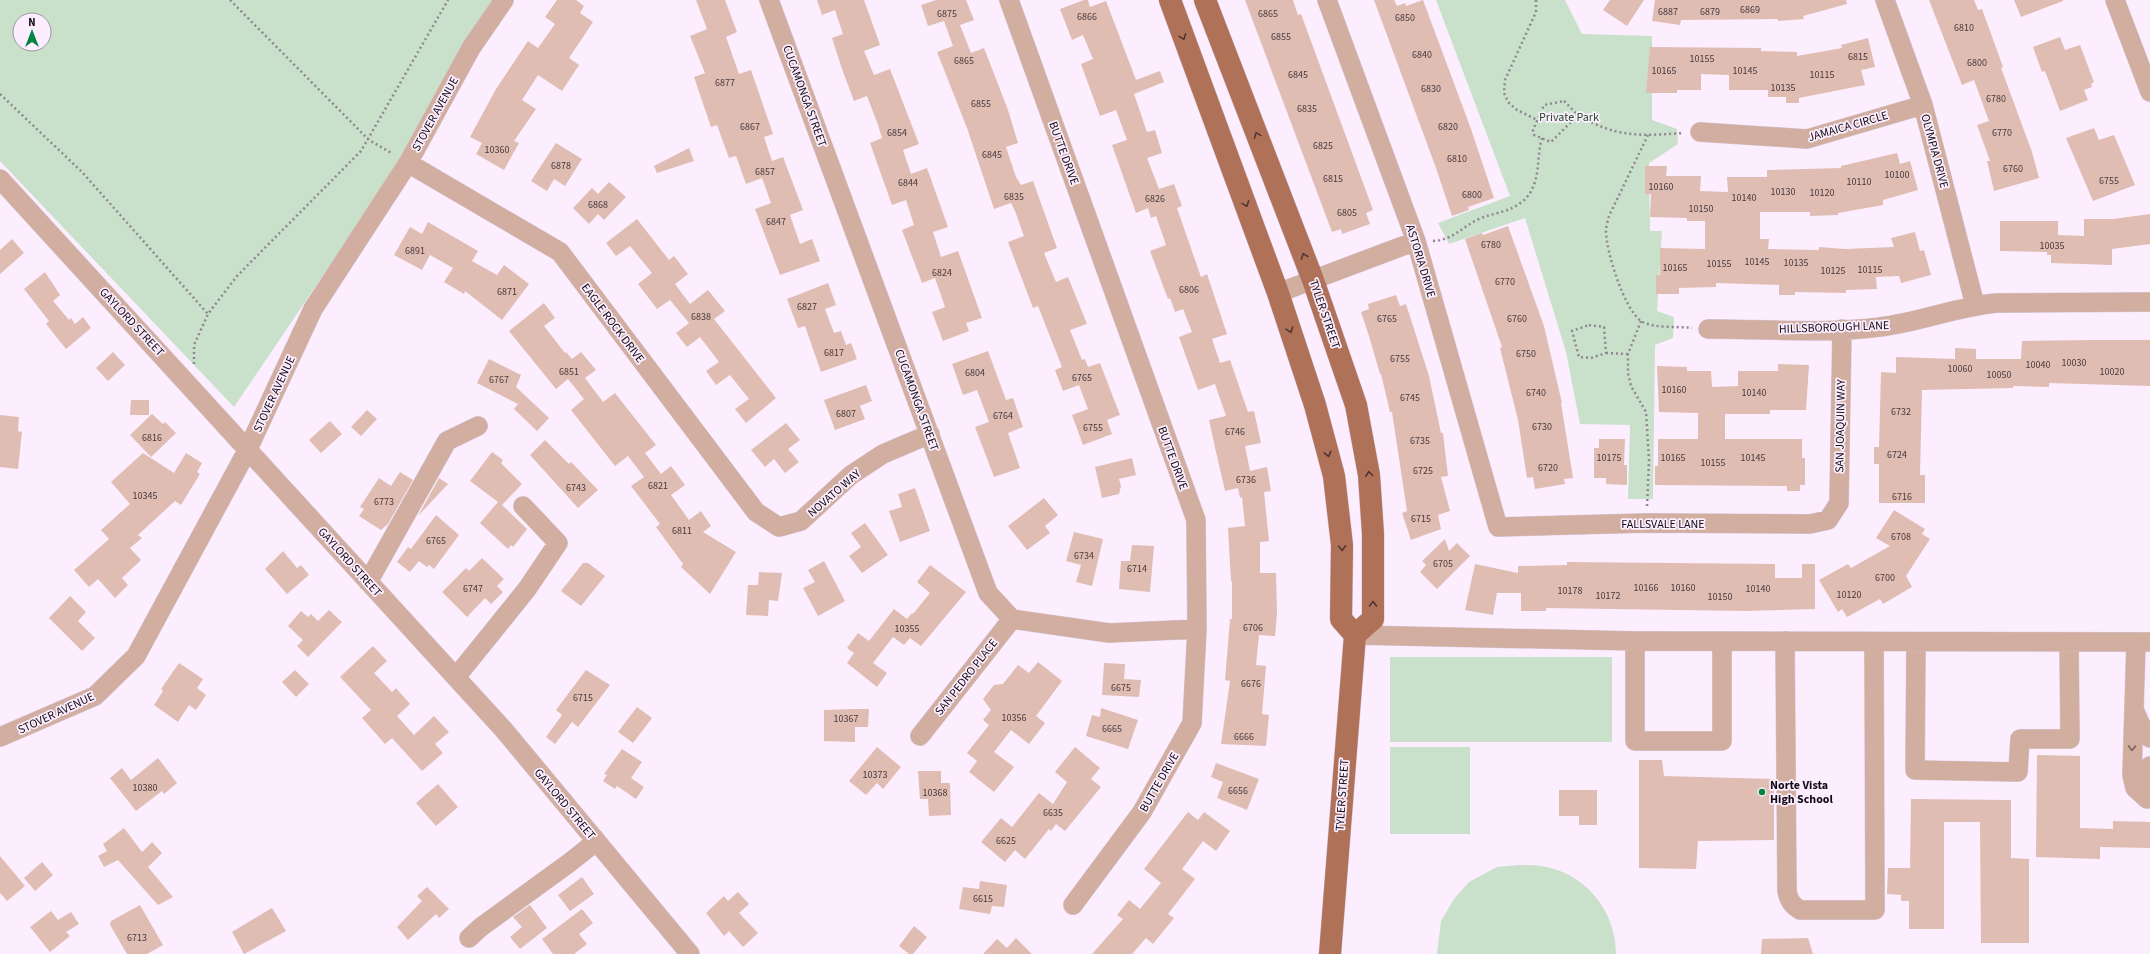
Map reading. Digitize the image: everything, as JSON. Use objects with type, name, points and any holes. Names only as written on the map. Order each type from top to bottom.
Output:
[{"type":"main road","points":[[1170,0],[1278,293],[1315,405],[1334,476],[1342,545],[1341,619],[1355,635]]},
{"type":"main road","name":"TYLER STREET","points":[[1205,0],[1313,280],[1356,405],[1369,475],[1373,534],[1372,619],[1355,635],[1330,954]]},
{"type":"street","name":"STOVER AVENUE","points":[[0,737],[95,696],[136,656],[248,449],[313,309],[408,163],[471,48],[504,0]]},
{"type":"street","name":"CUCAMONGA STREET","points":[[769,0],[988,593],[1012,618]]},
{"type":"street","name":"BUTTE DRIVE","points":[[1009,0],[1196,520],[1197,629],[1192,723],[1142,812],[1073,905]]},
{"type":"street","name":"ASTORIA DRIVE","points":[[1327,0],[1416,241],[1498,527]]},
{"type":"street","name":"OLYMPIA DRIVE","points":[[1885,0],[1922,105],[1975,305]]},
{"type":"street","points":[[2115,0],[2150,92]]},
{"type":"street","name":"JAMAICA CIRCLE","points":[[1700,132],[1808,139],[1922,105]]},
{"type":"street","name":"EAGLE ROCK DRIVE","points":[[408,163],[560,252],[756,512],[779,527]]},
{"type":"street","name":"GAYLORD STREET","points":[[0,179],[194,389],[504,730],[690,954]]},
{"type":"street","points":[[1278,293],[1416,241]]},
{"type":"street","name":"HILLSBOROUGH LANE","points":[[1708,329],[1842,329],[1879,327],[1908,323],[1975,305],[1996,303],[2150,302]]},
{"type":"street","name":"SAN JOAQUIN WAY","points":[[1828,520],[1839,503],[1842,329]]},
{"type":"street","points":[[368,582],[447,441],[478,426]]},
{"type":"street","name":"NOVATO WAY","points":[[779,527],[801,522],[851,475],[883,454],[930,434]]},
{"type":"street","points":[[456,678],[527,589],[558,544],[523,506]]},
{"type":"street","name":"FALLSVALE LANE","points":[[1498,527],[1646,523],[1810,524],[1828,520]]},
{"type":"street","points":[[1012,618],[1109,634],[1197,629]]},
{"type":"street","name":"SAN PEDRO PLACE","points":[[920,736],[1012,618]]},
{"type":"street","points":[[1355,635],[1635,641],[2143,642],[2135,709],[2132,775],[2135,788],[2148,800]]},
{"type":"street","points":[[1635,641],[1635,741],[1722,741],[1722,641]]},
{"type":"street","points":[[1785,641],[1787,891],[1788,899],[1793,906],[1800,910],[1875,910],[1874,642]]},
{"type":"street","points":[[1916,642],[1915,770],[2018,772],[2020,739],[2070,740],[2069,642]]},
{"type":"street","points":[[2135,709],[2137,718],[2150,738]]},
{"type":"street","points":[[2148,800],[2143,794],[2140,782],[2144,770],[2150,766]]},
{"type":"street","points":[[469,938],[481,927],[570,863],[588,848],[595,839]]},
{"type":"path","points":[[230,0],[369,140],[408,163]]},
{"type":"path","points":[[194,389],[194,345],[208,314],[237,276],[361,151],[369,140],[448,0]]},
{"type":"path","points":[[1536,0],[1536,12],[1505,80],[1504,93],[1508,102],[1517,110],[1537,120]]},
{"type":"path","points":[[0,94],[82,172],[208,314]]},
{"type":"path","points":[[1578,115],[1551,142],[1534,135],[1533,130],[1544,105],[1564,102],[1578,115],[1596,126],[1615,132],[1629,135],[1648,136],[1700,132]]},
{"type":"path","points":[[1648,136],[1609,216],[1606,230],[1607,243],[1617,282],[1632,310],[1641,321],[1651,324],[1708,329]]},
{"type":"path","points":[[1416,241],[1445,240],[1480,218],[1512,208],[1525,199],[1533,188],[1537,174],[1538,152],[1542,138]]},
{"type":"path","points":[[1641,321],[1628,354],[1628,372],[1631,386],[1646,412],[1648,428],[1649,460],[1646,523]]},
{"type":"path","points":[[1606,353],[1604,327],[1589,325],[1572,332],[1579,357],[1591,358],[1606,353],[1628,354]]},
{"type":"green space","points":[[0,0],[494,0],[403,157],[234,407],[0,161]]},
{"type":"green space","name":"Private Park","points":[[1436,0],[1565,0],[1582,34],[1652,36],[1652,120],[1677,129],[1678,144],[1649,163],[1650,231],[1662,231],[1657,311],[1674,317],[1673,338],[1655,345],[1653,499],[1628,499],[1630,425],[1580,424],[1566,352],[1525,218],[1449,244],[1438,223],[1510,196]]},
{"type":"green space","points":[[1390,657],[1612,657],[1612,742],[1390,742]]},
{"type":"green space","points":[[1390,747],[1470,747],[1470,834],[1390,834]]},
{"type":"green space","points":[[1519,865],[1541,866],[1557,870],[1571,876],[1584,885],[1595,896],[1604,909],[1615,938],[1616,954],[1437,954],[1441,921],[1454,899],[1469,882],[1497,867]]},
{"type":"building","points":[[557,0],[576,0],[584,6],[580,13],[593,22],[569,58],[579,65],[562,91],[538,75],[522,100],[536,109],[514,141],[519,143],[504,170],[476,154],[482,143],[470,137],[496,89],[528,41],[538,48],[555,24],[545,17]]},
{"type":"building","points":[[696,0],[725,0],[737,32],[726,37],[739,74],[751,70],[773,134],[764,137],[772,161],[783,157],[803,210],[790,215],[800,244],[812,239],[820,261],[780,275],[755,209],[771,203],[762,178],[746,184],[736,156],[729,158],[717,125],[711,127],[694,77],[705,73],[690,36],[707,29]]},
{"type":"building","points":[[817,0],[864,0],[880,45],[864,51],[874,75],[890,69],[919,144],[903,150],[911,174],[927,168],[948,227],[933,232],[941,257],[958,251],[982,318],[966,323],[969,331],[943,341],[932,312],[945,307],[935,278],[922,283],[902,230],[914,225],[906,200],[892,205],[870,143],[882,138],[878,125],[867,96],[854,101],[842,69],[832,38],[843,34],[835,10],[822,15]]},
{"type":"building","points":[[936,0],[966,0],[974,20],[960,25],[971,53],[984,48],[1008,110],[1018,143],[1006,147],[1016,177],[1021,185],[1033,181],[1057,248],[1044,253],[1056,282],[1068,277],[1087,324],[1070,330],[1082,360],[1085,359],[1088,367],[1100,363],[1120,415],[1107,420],[1112,434],[1083,445],[1072,415],[1088,409],[1079,385],[1063,391],[1055,370],[1062,367],[1038,306],[1033,308],[1008,242],[1024,236],[1015,211],[1011,203],[994,209],[967,128],[937,52],[953,46],[944,21],[928,26],[921,5]]},
{"type":"building","points":[[1084,0],[1088,0],[1090,7],[1106,1],[1136,80],[1160,71],[1164,82],[1134,94],[1147,132],[1155,130],[1162,153],[1147,158],[1159,189],[1174,184],[1182,206],[1177,208],[1201,277],[1207,274],[1227,334],[1212,339],[1220,363],[1230,360],[1248,412],[1254,411],[1261,443],[1245,446],[1250,471],[1267,467],[1271,491],[1264,492],[1269,541],[1260,542],[1260,573],[1276,573],[1277,613],[1275,636],[1259,635],[1256,665],[1266,666],[1262,714],[1269,715],[1266,746],[1221,744],[1230,681],[1225,680],[1230,619],[1232,619],[1232,581],[1228,528],[1245,526],[1242,497],[1240,498],[1238,488],[1225,491],[1209,420],[1226,416],[1215,384],[1198,390],[1179,337],[1192,332],[1183,309],[1175,312],[1170,298],[1168,299],[1150,251],[1166,245],[1156,216],[1151,218],[1148,208],[1136,213],[1112,145],[1127,140],[1116,110],[1100,116],[1081,64],[1093,59],[1083,35],[1072,40],[1060,9]]},
{"type":"building","points":[[1245,0],[1293,0],[1298,15],[1301,14],[1373,210],[1366,213],[1370,224],[1342,234],[1341,229],[1332,232]]},
{"type":"building","points":[[1374,0],[1394,0],[1397,6],[1405,3],[1406,6],[1423,0],[1471,129],[1494,198],[1468,207],[1469,210],[1452,216],[1436,168]]},
{"type":"building","points":[[1610,0],[1644,0],[1627,26],[1603,10]]},
{"type":"building","points":[[1655,0],[1846,0],[1847,4],[1803,16],[1804,19],[1778,21],[1778,19],[1681,20],[1680,25],[1652,21]]},
{"type":"building","points":[[1929,0],[1974,0],[1978,10],[1982,9],[2003,67],[2001,68],[2032,152],[2039,178],[1994,191],[1987,161],[1990,161],[1977,125],[1989,121],[1974,80],[1962,85]]},
{"type":"building","points":[[2014,0],[2063,0],[2063,1],[2021,17]]},
{"type":"building","points":[[2060,37],[2065,50],[2080,45],[2094,82],[2091,84],[2092,87],[2084,90],[2088,100],[2060,111],[2045,71],[2042,72],[2033,47]]},
{"type":"building","points":[[1868,38],[1875,67],[1861,70],[1865,85],[1799,98],[1799,103],[1786,103],[1786,97],[1768,97],[1768,90],[1729,90],[1729,75],[1701,74],[1701,90],[1677,90],[1677,93],[1646,93],[1650,47],[1761,48],[1761,51],[1797,52],[1797,56],[1842,48],[1841,45]]},
{"type":"building","points":[[2094,128],[2099,140],[2114,135],[2135,185],[2093,201],[2066,138]]},
{"type":"building","points":[[556,143],[582,159],[565,186],[554,179],[547,191],[531,181]]},
{"type":"building","points":[[689,148],[694,161],[657,173],[654,166]]},
{"type":"building","points":[[1897,153],[1900,164],[1910,161],[1918,190],[1883,200],[1883,205],[1838,213],[1838,215],[1810,216],[1810,212],[1760,212],[1760,239],[1769,239],[1768,249],[1819,250],[1819,247],[1845,249],[1894,247],[1891,238],[1915,232],[1920,251],[1924,250],[1931,275],[1901,283],[1899,276],[1876,277],[1877,289],[1846,290],[1846,293],[1795,292],[1795,295],[1779,295],[1779,285],[1716,283],[1716,287],[1679,288],[1679,294],[1656,294],[1656,275],[1660,275],[1660,248],[1705,249],[1705,221],[1687,221],[1687,218],[1650,217],[1651,194],[1645,194],[1645,166],[1667,166],[1666,176],[1701,176],[1700,191],[1728,192],[1727,177],[1767,177],[1767,170],[1841,168],[1841,166]]},
{"type":"building","points":[[609,182],[626,197],[604,220],[598,214],[589,224],[573,208],[592,188],[598,194]]},
{"type":"building","points":[[2150,214],[2150,244],[2112,249],[2112,265],[2051,263],[2051,255],[2047,255],[2047,252],[2000,251],[2000,221],[2058,221],[2058,235],[2084,236],[2084,219],[2113,219]]},
{"type":"building","points":[[637,219],[669,260],[674,256],[688,274],[675,284],[690,304],[708,290],[725,311],[714,319],[776,398],[746,423],[735,409],[749,399],[730,375],[716,385],[706,371],[719,362],[700,337],[687,347],[676,333],[689,323],[670,300],[657,309],[638,284],[652,273],[630,246],[616,256],[606,243]]},
{"type":"building","points":[[428,222],[478,251],[472,261],[497,275],[504,265],[529,284],[502,320],[465,291],[464,294],[444,282],[453,268],[430,255],[422,270],[394,255],[410,227],[422,234]]},
{"type":"building","points":[[1508,226],[1544,326],[1562,403],[1573,478],[1564,479],[1565,484],[1535,489],[1533,477],[1527,478],[1518,420],[1500,348],[1502,347],[1465,239],[1482,233],[1483,235]]},
{"type":"building","points":[[12,239],[24,253],[0,274],[0,250]]},
{"type":"building","points":[[45,272],[60,295],[53,301],[69,320],[71,318],[75,324],[83,317],[91,328],[66,349],[46,324],[49,321],[24,289]]},
{"type":"building","points":[[828,283],[836,305],[825,309],[834,333],[841,331],[846,345],[851,343],[857,359],[821,372],[805,326],[798,328],[787,299]]},
{"type":"building","points":[[1396,295],[1400,306],[1406,304],[1429,376],[1441,433],[1443,433],[1448,476],[1441,477],[1450,511],[1438,515],[1441,529],[1411,540],[1402,513],[1407,511],[1392,412],[1390,412],[1381,374],[1361,312],[1369,309],[1368,304]]},
{"type":"building","points":[[544,303],[555,318],[544,326],[565,353],[566,352],[572,359],[581,352],[596,370],[585,378],[603,402],[615,393],[656,445],[645,453],[661,474],[671,466],[685,485],[671,495],[689,520],[701,511],[711,526],[703,532],[736,552],[710,594],[681,567],[683,564],[656,527],[660,524],[631,486],[644,477],[628,456],[615,466],[571,410],[584,399],[568,379],[556,389],[509,331]]},
{"type":"building","points":[[2150,340],[2150,386],[2049,383],[2049,387],[2013,386],[2013,388],[1922,390],[1920,475],[1925,475],[1925,503],[1879,503],[1879,464],[1874,464],[1874,447],[1879,447],[1881,372],[1896,373],[1896,357],[1955,359],[1955,348],[1976,349],[1976,359],[2021,359],[2022,341]]},
{"type":"building","points":[[988,351],[1006,400],[1013,398],[1023,427],[1008,433],[1020,468],[994,477],[975,427],[989,422],[977,390],[963,395],[952,364]]},
{"type":"building","points":[[113,352],[125,365],[108,381],[96,368]]},
{"type":"building","points":[[489,359],[521,375],[516,387],[549,418],[537,431],[514,409],[518,404],[477,383]]},
{"type":"building","points":[[1778,364],[1809,365],[1806,410],[1770,410],[1770,414],[1725,414],[1725,439],[1802,439],[1802,458],[1805,458],[1805,485],[1800,485],[1800,491],[1787,491],[1787,486],[1655,485],[1655,466],[1658,466],[1658,439],[1698,439],[1698,413],[1659,412],[1657,366],[1687,367],[1687,371],[1711,371],[1712,387],[1738,386],[1738,371],[1778,371]]},
{"type":"building","points":[[866,385],[872,401],[860,406],[865,419],[835,430],[824,400]]},
{"type":"building","points":[[131,400],[149,400],[149,415],[130,415]]},
{"type":"building","points":[[367,410],[377,419],[361,436],[351,427]]},
{"type":"building","points":[[152,414],[163,424],[165,422],[176,433],[151,457],[130,435]]},
{"type":"building","points":[[0,415],[19,417],[18,431],[22,432],[18,469],[0,467]]},
{"type":"building","points":[[330,421],[342,434],[321,453],[309,440]]},
{"type":"building","points":[[786,423],[800,440],[788,449],[799,462],[785,473],[774,459],[765,467],[751,450]]},
{"type":"building","points":[[1599,439],[1625,439],[1624,465],[1627,465],[1627,485],[1606,484],[1606,478],[1594,478],[1594,448],[1599,448]]},
{"type":"building","points":[[545,440],[569,464],[571,462],[598,490],[578,508],[530,455]]},
{"type":"building","points":[[492,452],[503,460],[501,463],[522,484],[502,505],[527,529],[513,547],[511,545],[508,549],[480,523],[498,502],[470,481]]},
{"type":"building","points":[[143,453],[174,473],[186,453],[202,463],[197,472],[200,474],[181,505],[175,501],[138,535],[142,538],[130,548],[141,560],[122,578],[128,585],[115,598],[98,579],[89,587],[74,570],[109,539],[101,530],[130,504],[111,482]]},
{"type":"building","points":[[1132,458],[1136,475],[1119,479],[1121,486],[1119,494],[1102,498],[1095,467]]},
{"type":"building","points":[[400,472],[413,480],[388,524],[381,530],[359,516],[364,509],[360,507],[379,478],[391,486]]},
{"type":"building","points":[[439,478],[448,484],[418,516]]},
{"type":"building","points":[[915,488],[930,531],[900,542],[889,511],[902,507],[898,494]]},
{"type":"building","points":[[1044,498],[1058,515],[1045,526],[1050,533],[1027,550],[1008,526]]},
{"type":"building","points":[[1894,510],[1925,529],[1922,534],[1930,539],[1906,576],[1912,587],[1883,604],[1880,599],[1847,617],[1842,609],[1838,612],[1819,580],[1848,564],[1851,568],[1890,546],[1876,538]]},
{"type":"building","points":[[436,515],[459,535],[434,569],[429,565],[427,567],[419,561],[410,572],[397,562],[408,547],[411,549]]},
{"type":"building","points":[[865,523],[888,555],[862,573],[849,556],[861,547],[851,533]]},
{"type":"building","points":[[1074,532],[1103,539],[1092,586],[1076,582],[1081,565],[1066,561]]},
{"type":"building","points":[[1445,539],[1449,551],[1457,543],[1470,556],[1437,589],[1420,572],[1426,565],[1422,561]]},
{"type":"building","points":[[1132,545],[1154,546],[1150,592],[1119,589],[1121,561],[1130,561]]},
{"type":"building","points":[[283,551],[297,568],[301,565],[309,575],[287,594],[265,569]]},
{"type":"building","points":[[482,558],[504,579],[497,586],[503,592],[491,604],[485,598],[467,617],[442,592],[466,568],[469,571]]},
{"type":"building","points":[[824,561],[845,601],[818,616],[803,588],[815,582],[808,570]]},
{"type":"building","points":[[1567,562],[1775,564],[1775,578],[1802,578],[1802,564],[1815,564],[1815,609],[1746,611],[1546,608],[1546,611],[1521,611],[1521,593],[1497,593],[1493,615],[1465,610],[1475,564],[1518,573],[1518,566],[1567,565]]},
{"type":"building","points":[[583,563],[588,563],[605,576],[581,606],[561,591]]},
{"type":"building","points":[[930,565],[966,592],[921,646],[910,638],[904,645],[893,637],[873,663],[887,673],[877,687],[847,663],[854,653],[847,648],[858,633],[869,641],[894,609],[907,619],[912,613],[913,614],[930,593],[917,582]]},
{"type":"building","points":[[759,572],[782,573],[778,601],[769,600],[768,616],[746,615],[748,585],[758,585]]},
{"type":"building","points":[[70,596],[86,612],[78,621],[95,638],[82,651],[49,618]]},
{"type":"building","points":[[329,610],[342,622],[308,657],[297,646],[303,640],[288,626],[301,611],[308,617],[311,614],[318,621]]},
{"type":"building","points":[[373,646],[387,661],[374,673],[392,692],[396,688],[410,704],[397,716],[414,735],[434,716],[449,732],[435,744],[443,753],[422,771],[392,738],[385,744],[362,718],[371,710],[340,677]]},
{"type":"building","points":[[1038,662],[1062,681],[1036,716],[1045,723],[1029,744],[1011,730],[994,752],[1014,767],[994,792],[969,772],[977,761],[967,753],[989,725],[983,720],[991,710],[983,699],[994,685],[1003,684],[1018,665],[1029,673]]},
{"type":"building","points":[[179,663],[203,679],[197,688],[206,695],[196,710],[189,705],[178,722],[154,705],[163,691],[161,689]]},
{"type":"building","points":[[1104,663],[1125,664],[1124,679],[1141,680],[1139,697],[1102,695]]},
{"type":"building","points":[[295,670],[309,684],[296,697],[282,682]]},
{"type":"building","points":[[586,670],[610,685],[578,727],[572,722],[555,744],[546,737],[562,715],[556,710]]},
{"type":"building","points":[[637,707],[652,718],[633,743],[618,732]]},
{"type":"building","points":[[1101,708],[1138,720],[1128,749],[1086,736],[1092,715],[1100,717]]},
{"type":"building","points":[[869,709],[868,727],[855,727],[855,742],[824,741],[824,710]]},
{"type":"building","points":[[877,747],[901,767],[883,789],[877,783],[866,795],[849,781]]},
{"type":"building","points":[[1075,747],[1100,768],[1091,779],[1101,787],[1065,831],[1056,824],[1051,831],[1049,829],[1025,859],[1015,850],[1005,862],[981,842],[1001,818],[1012,827],[1039,793],[1053,804],[1067,782],[1055,772]]},
{"type":"building","points":[[622,749],[642,762],[631,778],[644,787],[636,799],[617,786],[615,789],[603,781],[607,775],[604,774]]},
{"type":"building","points":[[2037,755],[2080,756],[2080,828],[2113,829],[2113,821],[2150,822],[2150,848],[2100,847],[2100,859],[2036,857]]},
{"type":"building","points":[[158,758],[177,783],[164,794],[162,791],[136,811],[110,778],[122,768],[131,780]]},
{"type":"building","points":[[1639,760],[1662,760],[1664,776],[1774,779],[1774,840],[1698,841],[1696,869],[1639,868]]},
{"type":"building","points":[[1216,763],[1259,779],[1247,810],[1217,798],[1223,782],[1211,777]]},
{"type":"building","points":[[918,771],[941,771],[941,783],[950,783],[951,815],[929,816],[928,799],[920,799]]},
{"type":"building","points":[[438,784],[458,807],[436,826],[416,803]]},
{"type":"building","points":[[1559,790],[1597,790],[1597,825],[1579,825],[1579,816],[1559,816]]},
{"type":"building","points":[[1911,799],[2011,800],[2011,858],[2029,859],[2029,943],[1981,943],[1980,822],[1944,822],[1944,929],[1909,929],[1909,901],[1901,901],[1901,895],[1887,894],[1888,868],[1910,868]]},
{"type":"building","points":[[1188,812],[1198,820],[1204,812],[1230,831],[1216,851],[1203,841],[1182,869],[1195,879],[1168,914],[1174,918],[1153,944],[1146,938],[1132,954],[1092,954],[1123,919],[1117,915],[1129,900],[1140,909],[1161,883],[1144,869]]},
{"type":"building","points":[[124,828],[142,852],[152,842],[162,853],[148,867],[173,897],[158,905],[118,860],[104,867],[98,856],[107,851],[103,844]]},
{"type":"building","points":[[0,856],[25,886],[7,901],[0,893]]},
{"type":"building","points":[[42,862],[53,875],[35,891],[24,878]]},
{"type":"building","points":[[582,877],[594,894],[570,911],[558,895]]},
{"type":"building","points":[[980,881],[1007,885],[1004,907],[992,906],[990,914],[959,909],[963,887],[979,889]]},
{"type":"building","points":[[427,887],[449,909],[439,918],[436,914],[408,940],[397,927],[422,901],[417,896]]},
{"type":"building","points":[[738,892],[749,904],[739,913],[758,933],[743,947],[729,931],[724,936],[706,913],[724,896],[728,901]]},
{"type":"building","points":[[140,905],[163,945],[147,954],[127,954],[110,925],[111,921]]},
{"type":"building","points":[[530,905],[547,928],[520,949],[510,937],[522,927],[513,917]]},
{"type":"building","points":[[272,908],[286,931],[244,954],[232,932]]},
{"type":"building","points":[[582,909],[593,923],[579,934],[587,944],[574,954],[553,954],[542,939]]},
{"type":"building","points":[[51,911],[58,920],[71,912],[79,924],[66,932],[70,936],[50,952],[30,927]]},
{"type":"building","points":[[914,926],[927,937],[913,954],[909,954],[899,946]]},
{"type":"building","points":[[1016,938],[1032,954],[983,954],[997,939],[1007,948]]},
{"type":"building","points":[[1808,938],[1813,954],[1761,954],[1762,939]]},
{"type":"place","name":"Norte Vista High School","points":[[1762,792]]}]
